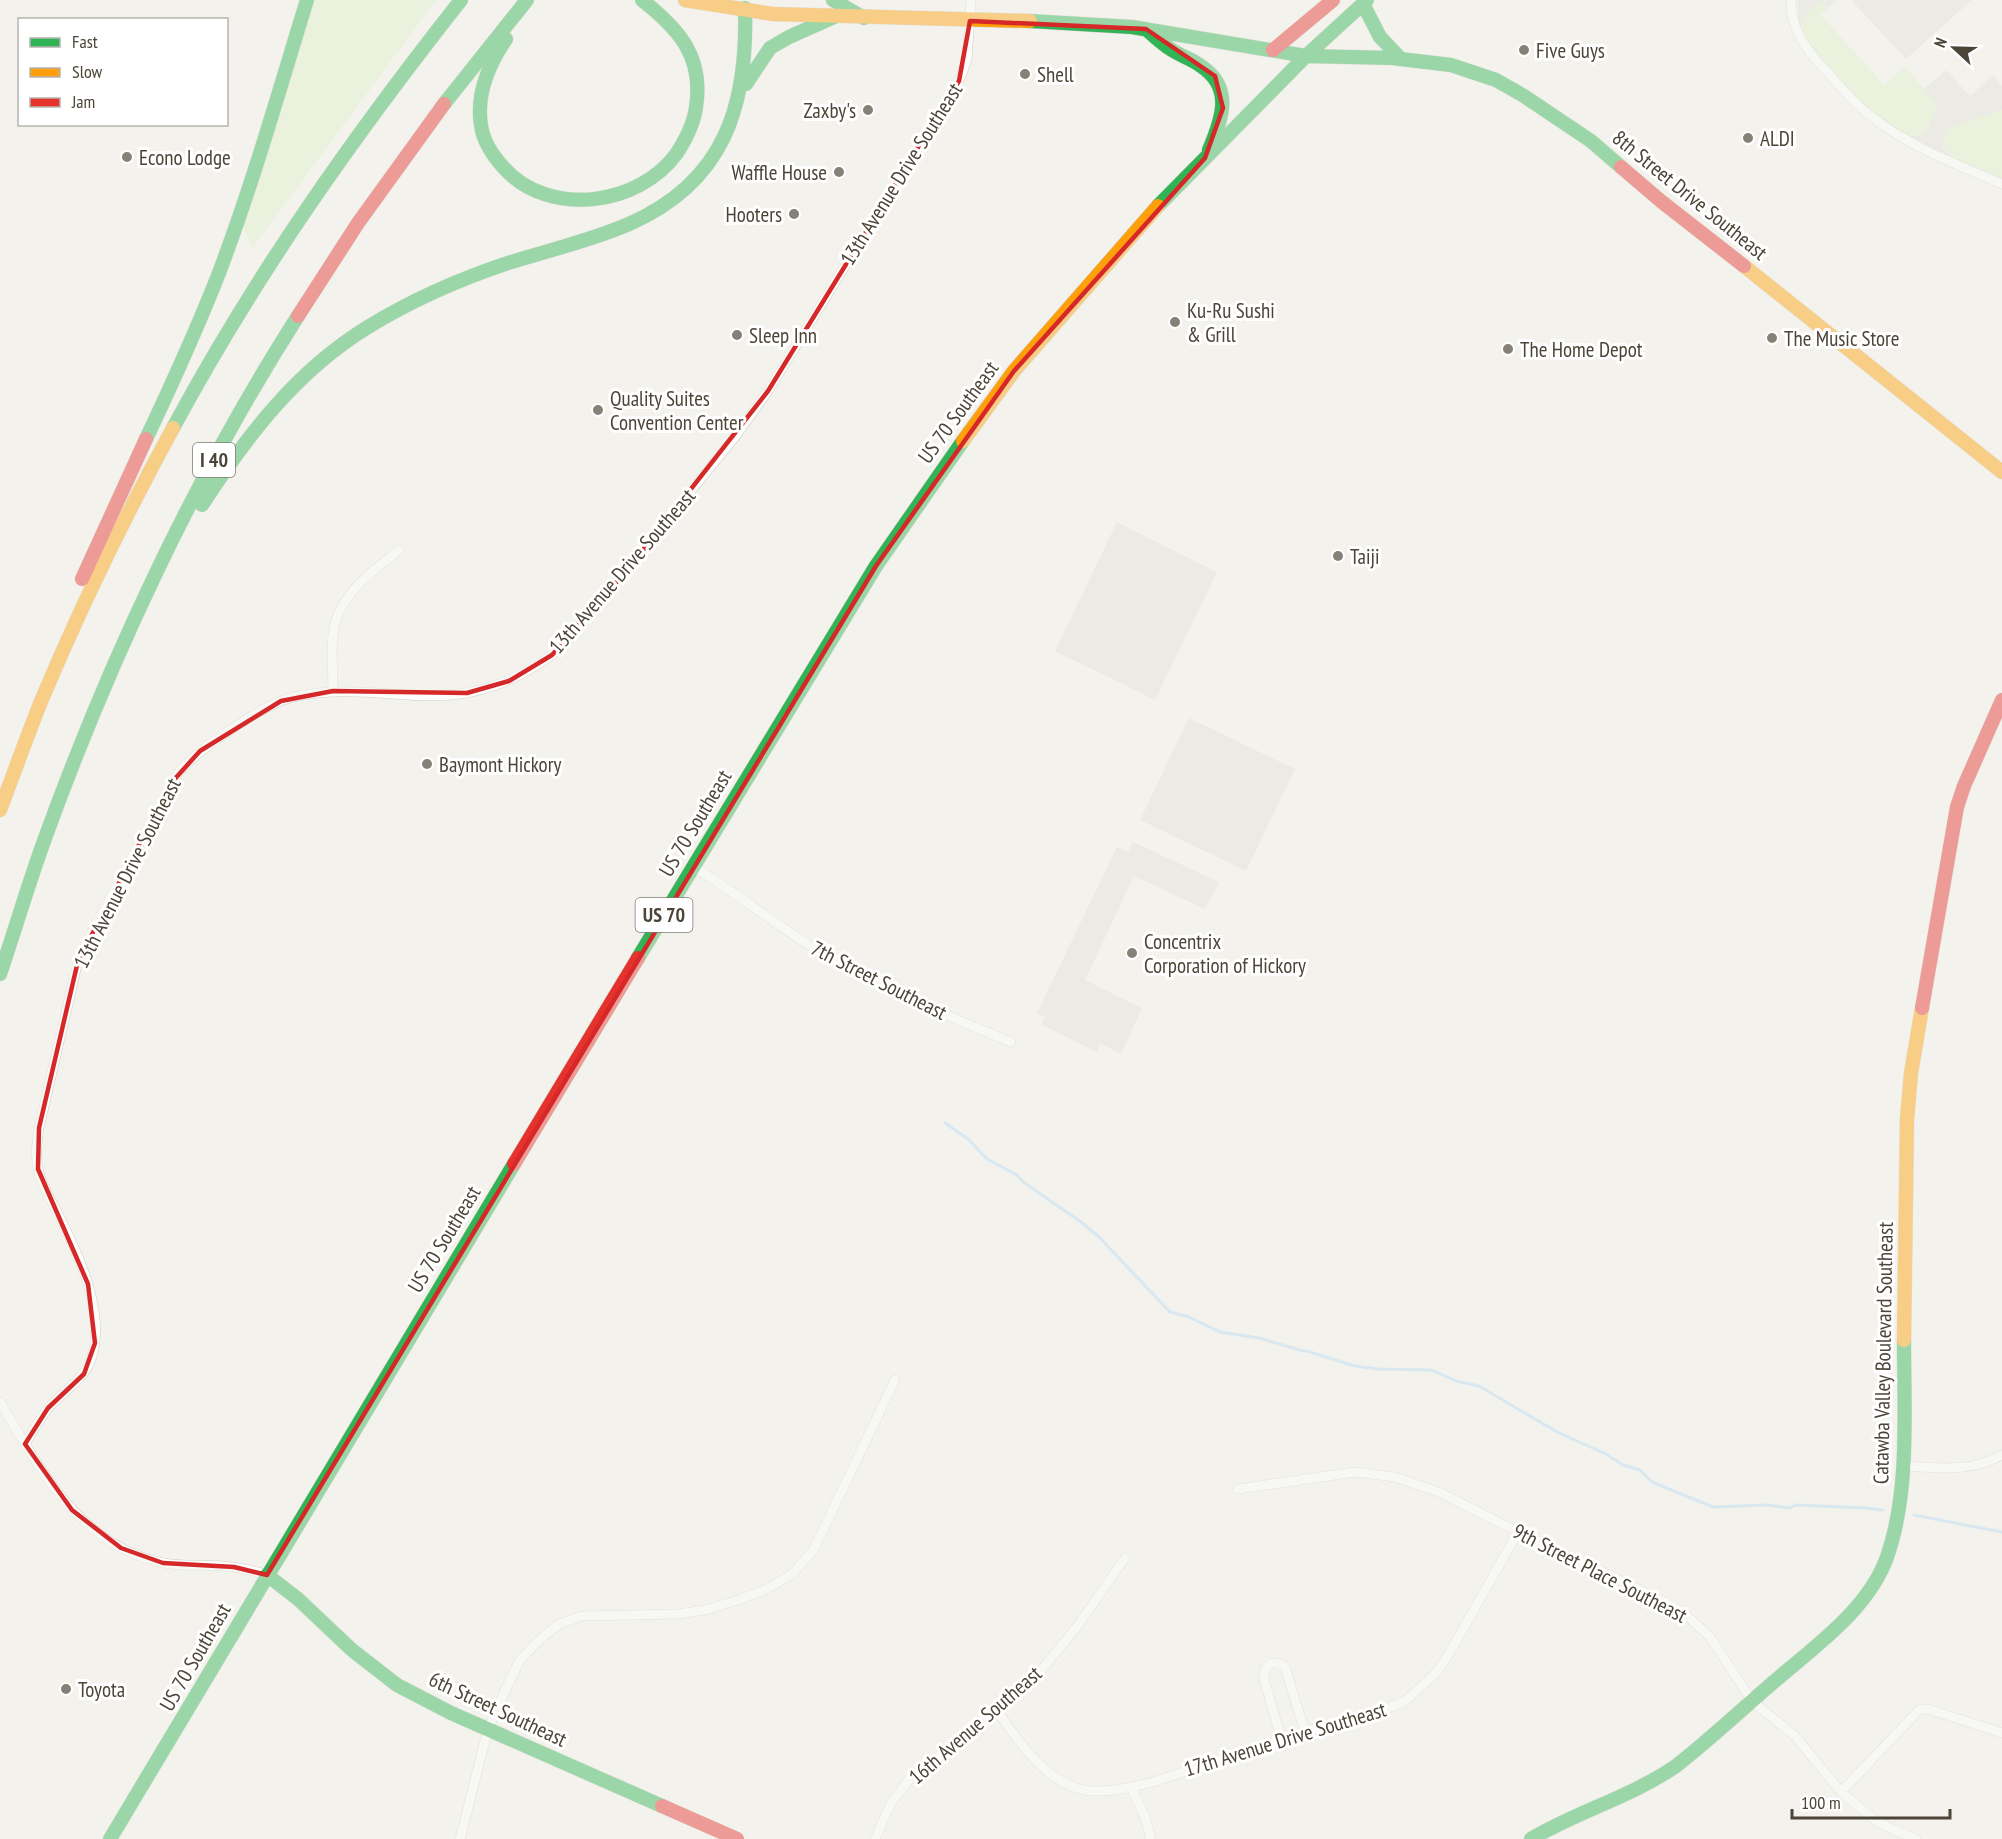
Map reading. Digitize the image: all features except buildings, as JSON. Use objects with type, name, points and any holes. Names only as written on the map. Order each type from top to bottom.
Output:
[{"type":"main road","points":[[0,790],[42,673],[101,535],[177,371],[219,271],[255,167],[307,0]]},
{"type":"main road","name":"I 40","points":[[0,810],[49,683],[90,590],[130,508],[196,385],[260,277],[329,173],[403,73],[461,0]]},
{"type":"main road","points":[[529,0],[500,47],[484,82],[479,111],[484,139],[492,155],[500,164],[526,186],[560,198],[584,201],[609,198],[647,182],[664,169],[675,156],[691,127],[698,90],[692,53],[677,30],[642,0]]},
{"type":"main road","name":"I 40","points":[[0,975],[62,790],[111,670],[186,511],[247,399],[298,314],[354,228],[411,147],[479,58],[529,0]]},
{"type":"main road","name":"8th Street Drive Southeast","points":[[685,0],[773,14],[1064,22],[1146,29],[1306,56],[1401,59],[1451,65],[1496,80],[1565,122],[1591,141],[1670,208],[2002,472]]},
{"type":"main road","points":[[833,0],[864,18]]},
{"type":"main road","points":[[1273,50],[1333,0]]},
{"type":"main road","points":[[1365,2],[1380,37],[1401,59]]},
{"type":"main road","name":"US 70 Southeast","points":[[110,1839],[153,1771],[267,1575],[840,622],[882,557],[976,421],[1071,303],[1162,200],[1306,56],[1365,2]]},
{"type":"main road","points":[[738,102],[746,58],[746,8]]},
{"type":"main road","points":[[111,670],[201,506],[221,476],[264,418],[315,366],[365,328],[427,295],[481,273],[644,218],[657,210],[686,188],[711,161],[726,135],[752,72],[770,48],[834,17]]},
{"type":"main road","points":[[1146,29],[1168,48],[1194,61],[1215,76],[1221,92],[1223,108],[1221,122],[1205,158]]},
{"type":"main road","name":"Catawba Valley Boulevard Southeast","points":[[1531,1839],[1657,1777],[1694,1751],[1845,1618],[1872,1587],[1884,1561],[1901,1497],[1903,1466],[1907,1119],[1911,1073],[1957,807],[2002,700]]},
{"type":"main road","name":"6th Street Southeast","points":[[267,1575],[298,1599],[352,1650],[385,1677],[427,1701],[737,1839]]},
{"type":"street","name":"13th Avenue Drive Southeast","points":[[25,1444],[48,1408],[84,1374],[92,1357],[95,1343],[94,1315],[88,1284],[38,1169],[39,1128],[74,976],[81,955],[172,782],[186,763],[200,751],[270,705],[292,698],[333,691],[432,696],[467,693],[524,674],[552,655],[570,638],[735,437],[768,391],[959,81],[967,60],[971,0]]},
{"type":"street","points":[[1791,0],[1799,34],[1809,52],[1871,117],[1914,144],[2002,184]]},
{"type":"street","points":[[333,691],[333,634],[337,616],[352,590],[399,550]]},
{"type":"street","name":"7th Street Southeast","points":[[693,867],[719,882],[831,959],[924,1005],[1011,1042]]},
{"type":"street","points":[[460,1839],[488,1729],[520,1660],[538,1641],[559,1624],[582,1616],[678,1614],[705,1610],[767,1589],[792,1574],[813,1551],[895,1380]]},
{"type":"street","points":[[0,1402],[49,1482],[72,1510],[92,1529],[121,1548],[163,1563],[182,1566],[234,1567],[267,1575]]},
{"type":"street","points":[[1903,1466],[1951,1469],[1973,1467],[2002,1455]]},
{"type":"street","name":"9th Street Place Southeast","points":[[1238,1489],[1355,1472],[1383,1474],[1441,1493],[1661,1600],[1685,1614],[1710,1637],[1752,1701],[1795,1737],[1841,1792],[1875,1820],[1916,1839]]},
{"type":"street","name":"17th Avenue Drive Southeast","points":[[996,1709],[1027,1751],[1061,1781],[1076,1788],[1091,1791],[1131,1787],[1386,1709],[1405,1701],[1437,1672],[1518,1532]]},
{"type":"street","name":"16th Avenue Southeast","points":[[875,1839],[891,1803],[908,1781],[1040,1672],[1079,1624],[1125,1558]]},
{"type":"street","points":[[1282,1741],[1264,1679],[1265,1669],[1271,1664],[1278,1663],[1285,1667],[1305,1732]]},
{"type":"street","points":[[1841,1792],[1920,1709],[1928,1709],[2002,1733]]},
{"type":"street","points":[[1131,1787],[1145,1817],[1151,1839]]},
{"type":"highlighted area","points":[[970,21],[1146,29],[1215,76],[1223,108],[1205,158],[1014,371],[876,566],[267,1575],[234,1567],[163,1563],[121,1548],[72,1510],[25,1444],[48,1408],[84,1374],[95,1343],[88,1284],[38,1169],[39,1128],[78,961],[172,782],[200,751],[281,701],[333,691],[467,693],[509,681],[552,655],[628,569],[768,391],[959,81]]},
{"type":"green space","points":[[312,0],[436,0],[253,247],[238,219]]},
{"type":"green space","points":[[1821,0],[1828,8],[1821,15],[1884,85],[1905,67],[1935,101],[1932,118],[1922,134],[1918,136],[1906,134],[1889,125],[1850,92],[1816,54],[1806,37],[1802,21],[1811,8]]},
{"type":"green space","points":[[2002,110],[2002,179],[1957,160],[1943,144],[1945,135],[1955,125]]},
{"type":"shaded area","points":[[1798,0],[1821,0],[1804,16],[1801,28],[1803,35],[1798,18]]},
{"type":"shaded area","points":[[1821,0],[1837,0],[1828,8]]},
{"type":"shaded area","points":[[1851,0],[1972,0],[1906,59]]},
{"type":"shaded area","points":[[1946,70],[1970,96],[1993,75],[2002,86],[2002,110],[1949,129],[1943,141],[1951,157],[1908,136],[1919,136],[1929,126],[1936,106],[1935,101],[1924,89]]},
{"type":"shaded area","points":[[1117,522],[1217,572],[1155,700],[1055,651]]},
{"type":"shaded area","points":[[1189,718],[1295,769],[1246,871],[1140,820]]},
{"type":"shaded area","points":[[1133,842],[1219,882],[1205,909],[1134,876],[1085,980],[1142,1008],[1121,1054],[1100,1043],[1097,1052],[1041,1024],[1045,1017],[1037,1013],[1117,847],[1128,852]]},
{"type":"waterway","points":[[945,1123],[968,1139],[987,1159],[1017,1175],[1023,1182],[1099,1237],[1170,1312],[1189,1317],[1220,1332],[1259,1338],[1355,1366],[1431,1370],[1456,1381],[1479,1386],[1557,1432],[1606,1454],[1623,1465],[1640,1470],[1652,1482],[1713,1507],[1767,1505],[1790,1508],[1796,1505],[1883,1510]]},
{"type":"waterway","points":[[1914,1515],[2002,1532]]},
{"type":"traffic: fast","points":[[146,439],[219,273],[254,171],[307,0]]},
{"type":"traffic: fast","points":[[173,428],[272,261],[344,155],[461,0]]},
{"type":"traffic: fast","points":[[444,104],[527,0]]},
{"type":"traffic: fast","points":[[506,39],[489,69],[480,102],[482,131],[496,158],[523,184],[545,194],[568,199],[593,199],[617,194],[640,185],[661,171],[677,153],[689,131],[696,107],[696,73],[686,46],[667,22],[642,0]]},
{"type":"traffic: fast","points":[[833,0],[864,18]]},
{"type":"traffic: fast","points":[[1158,206],[1306,56],[1367,0]]},
{"type":"traffic: fast","points":[[1363,4],[1380,37],[1401,59]]},
{"type":"traffic: fast","points":[[202,505],[255,430],[296,384],[342,344],[385,317],[436,291],[508,263],[629,224],[662,207],[688,186],[709,163],[724,137],[735,108],[742,77],[745,8]]},
{"type":"traffic: fast","points":[[746,84],[770,48],[834,17]]},
{"type":"traffic: fast","points":[[1030,21],[1132,27],[1306,56],[1392,58],[1451,65],[1496,80],[1524,96],[1591,141],[1621,167]]},
{"type":"traffic: fast","points":[[1146,29],[1168,48],[1201,66],[1218,84],[1221,94],[1221,116],[1209,150]]},
{"type":"traffic: fast","points":[[0,974],[32,874],[69,773],[126,638],[157,571],[224,441],[298,316]]},
{"type":"traffic: fast","points":[[638,958],[876,566],[963,441]]},
{"type":"traffic: fast","points":[[110,1839],[514,1164]]},
{"type":"traffic: fast","points":[[1531,1839],[1641,1787],[1676,1766],[1837,1628],[1866,1595],[1887,1557],[1899,1505],[1905,1421],[1904,1340]]},
{"type":"traffic: fast","points":[[267,1575],[298,1599],[352,1650],[397,1685],[451,1713],[662,1806]]},
{"type":"traffic: slow","points":[[685,0],[773,14],[1030,21]]},
{"type":"traffic: slow","points":[[963,441],[1014,371],[1158,206]]},
{"type":"traffic: slow","points":[[1744,266],[2002,472]]},
{"type":"traffic: slow","points":[[0,810],[42,699],[72,630],[173,428]]},
{"type":"traffic: slow","points":[[1904,1340],[1907,1119],[1911,1073],[1922,1008]]},
{"type":"traffic: jam","points":[[1273,50],[1333,0]]},
{"type":"traffic: jam","points":[[298,316],[358,223],[444,104]]},
{"type":"traffic: jam","points":[[1621,167],[1744,266]]},
{"type":"traffic: jam","points":[[82,579],[146,439]]},
{"type":"traffic: jam","points":[[1922,1008],[1957,807],[2002,700]]},
{"type":"traffic: jam","points":[[514,1164],[638,958]]},
{"type":"traffic: jam","points":[[662,1806],[737,1839]]},
{"type":"place","name":"Five Guys","points":[[1524,50]]},
{"type":"place","name":"Shell","points":[[1025,74]]},
{"type":"place","name":"Zaxby's","points":[[868,110]]},
{"type":"place","name":"ALDI","points":[[1748,138]]},
{"type":"place","name":"Econo Lodge","points":[[127,157]]},
{"type":"place","name":"Waffle House","points":[[839,172]]},
{"type":"place","name":"Hooters","points":[[794,214]]},
{"type":"place","name":"Ku-Ru Sushi & Grill","points":[[1175,322]]},
{"type":"place","name":"Sleep Inn","points":[[737,335]]},
{"type":"place","name":"The Music Store","points":[[1772,338]]},
{"type":"place","name":"The Home Depot","points":[[1508,349]]},
{"type":"place","name":"Quality Suites Convention Center","points":[[598,410]]},
{"type":"place","name":"Taiji","points":[[1338,556]]},
{"type":"place","name":"Baymont Hickory","points":[[427,764]]},
{"type":"place","name":"Concentrix Corporation of Hickory","points":[[1132,953]]},
{"type":"place","name":"Toyota","points":[[66,1689]]}]
